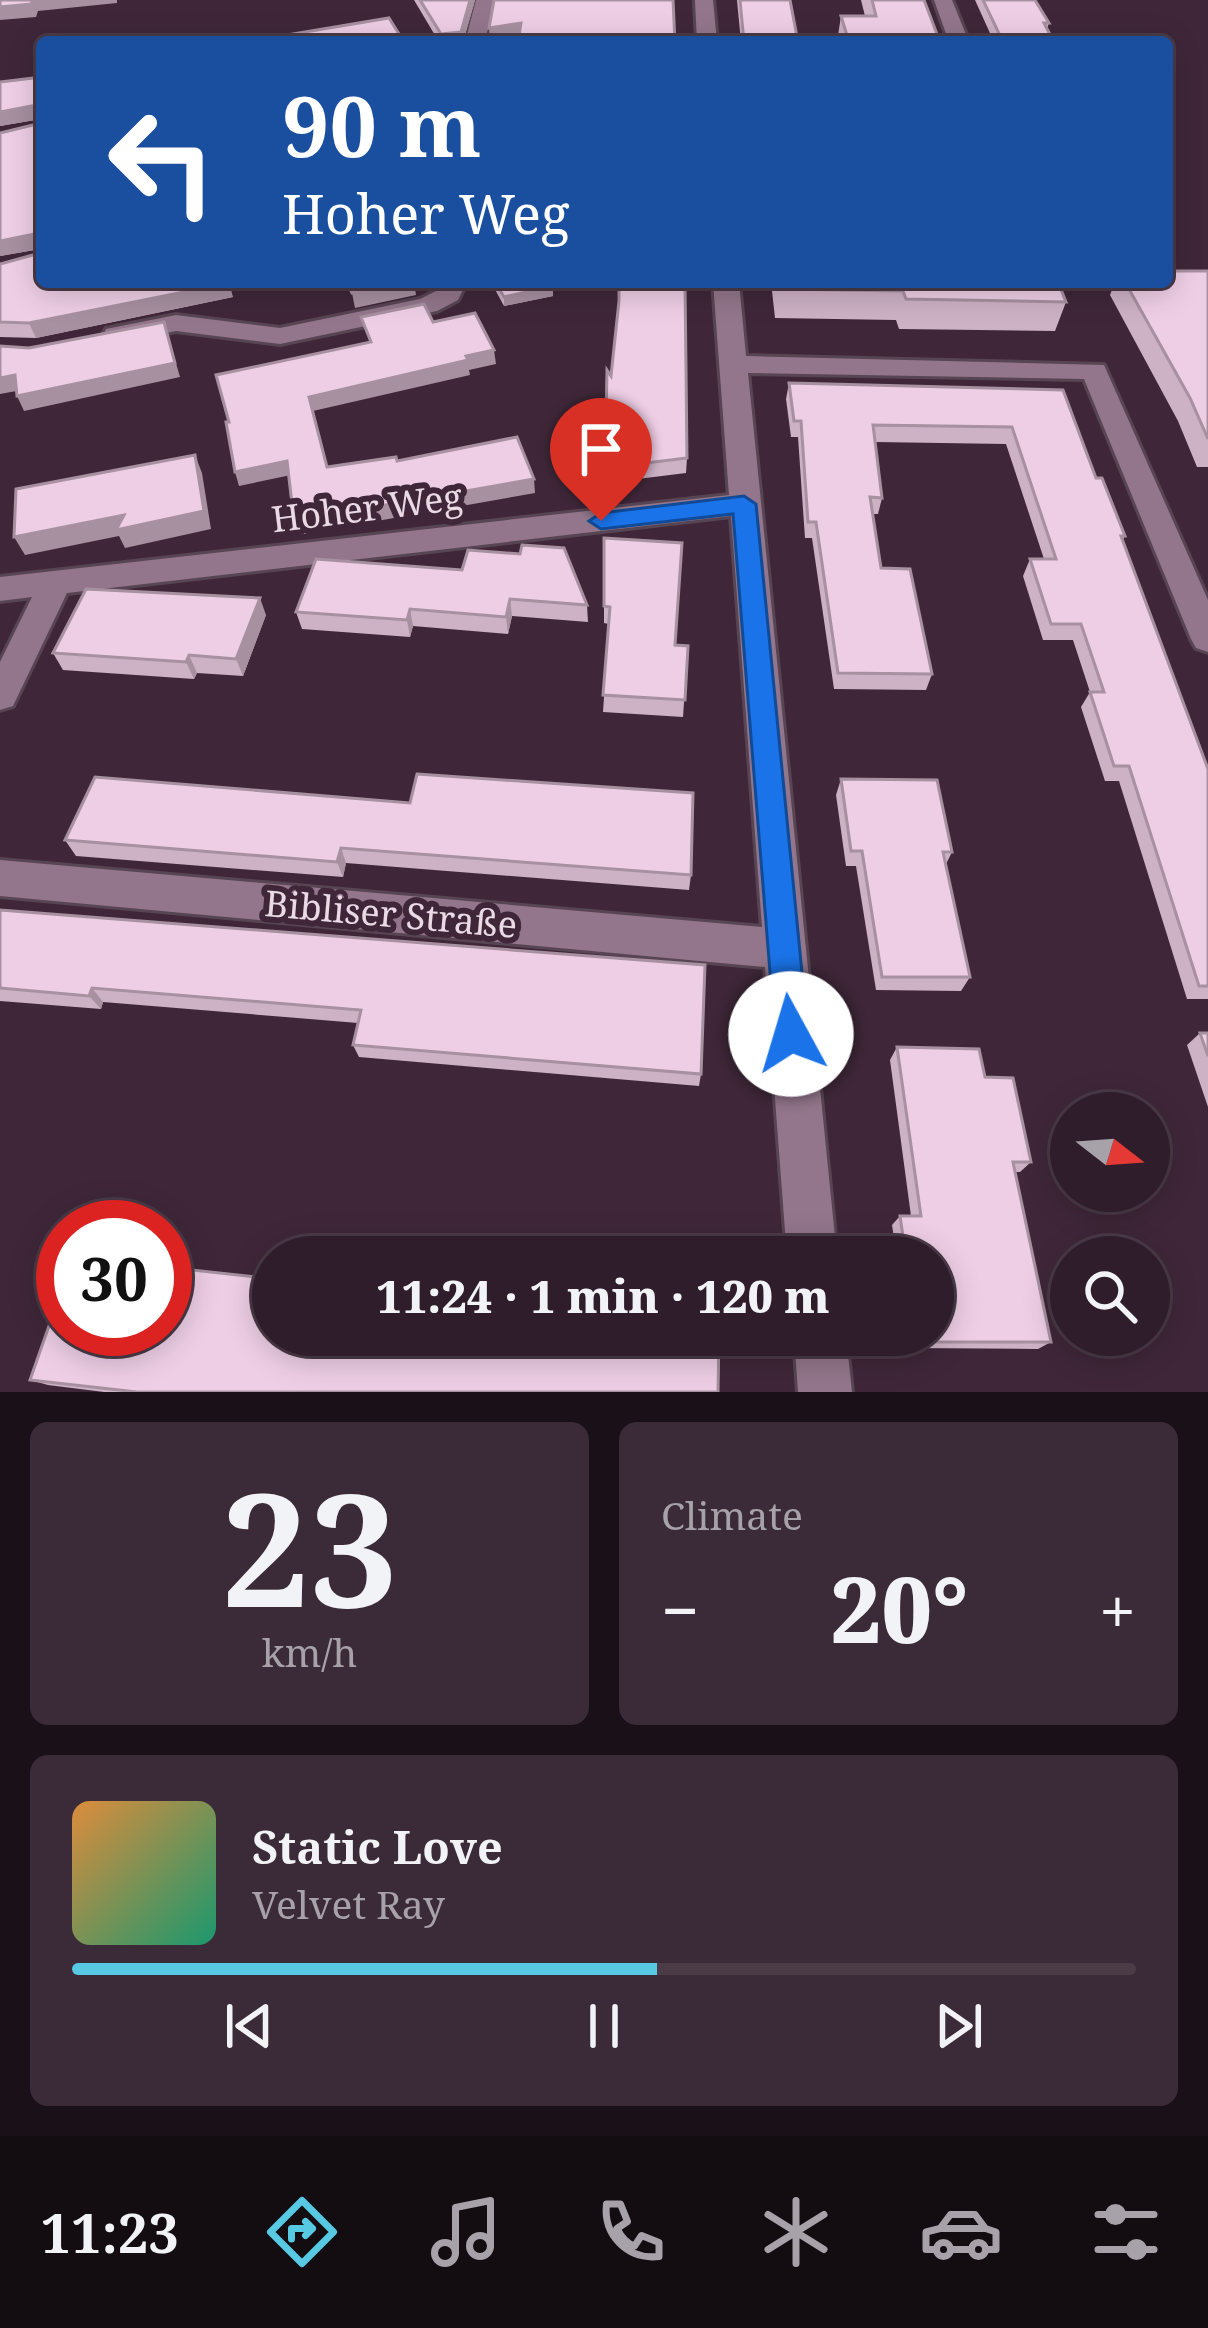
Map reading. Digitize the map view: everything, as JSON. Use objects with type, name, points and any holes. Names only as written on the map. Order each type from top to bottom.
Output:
[{"type":"street","points":[[476,36],[485,0]]},
{"type":"street","points":[[704,0],[707,36]]},
{"type":"street","points":[[943,0],[957,36]]},
{"type":"street","points":[[83,341],[176,323],[280,336],[428,305],[449,295],[452,288]]},
{"type":"street","points":[[727,288],[810,1236]]},
{"type":"street","points":[[733,364],[1094,371],[1208,639]]},
{"type":"street","name":"Hoher Weg","points":[[0,589],[744,504]]},
{"type":"street","points":[[0,696],[46,608],[53,583]]},
{"type":"street","name":"Bibliser Straße","points":[[0,878],[783,949]]},
{"type":"street","points":[[822,1356],[825,1392]]},
{"type":"building","points":[[0,0],[33,0],[0,7]]},
{"type":"building","points":[[420,0],[470,0],[461,32],[441,34]]},
{"type":"building","points":[[494,0],[673,0],[675,36],[519,36],[521,23],[489,28]]},
{"type":"building","points":[[740,0],[790,0],[797,36],[743,36]]},
{"type":"building","points":[[872,0],[924,0],[938,36],[847,36],[841,16],[876,16]]},
{"type":"building","points":[[983,0],[1035,0],[1051,36],[1000,36]]},
{"type":"building","points":[[389,18],[400,36],[281,36]]},
{"type":"building","points":[[36,78],[36,105],[0,112],[0,82]]},
{"type":"building","points":[[36,124],[36,235],[0,241],[0,133]]},
{"type":"building","points":[[36,254],[36,288],[204,288],[29,323],[0,322],[0,264]]},
{"type":"building","points":[[1173,271],[1208,271],[1208,439],[1128,288],[1173,288]]},
{"type":"building","points":[[499,288],[544,288],[504,297]]},
{"type":"building","points":[[619,288],[685,288],[687,458],[605,468],[607,370],[611,376]]},
{"type":"building","points":[[1060,288],[1066,302],[906,299],[903,291],[779,289]]},
{"type":"building","points":[[424,304],[433,322],[475,313],[494,350],[309,397],[327,467],[396,457],[397,461],[517,437],[534,479],[294,521],[287,461],[235,472],[229,422],[216,375],[371,342],[361,317]]},
{"type":"building","points":[[164,322],[175,363],[17,396],[15,375],[0,378],[0,346],[29,348]]},
{"type":"building","points":[[789,383],[1063,390],[1096,478],[1102,478],[1125,536],[1121,536],[1208,769],[1208,986],[1199,986],[1129,766],[1114,766],[1090,692],[1104,692],[1081,624],[1051,624],[1030,559],[1056,559],[1012,427],[873,425],[882,498],[870,497],[881,568],[910,569],[932,674],[838,673],[816,522],[808,522],[801,421],[794,421]]},
{"type":"building","points":[[195,455],[204,511],[116,530],[124,515],[14,537],[16,489]]},
{"type":"building","points":[[604,538],[682,543],[675,645],[688,646],[685,700],[603,695],[610,607],[604,606]]},
{"type":"building","points":[[522,545],[564,548],[587,605],[510,599],[506,617],[410,609],[407,620],[296,612],[316,559],[462,570],[468,550],[520,554]]},
{"type":"building","points":[[86,589],[260,598],[236,659],[189,655],[186,662],[53,653]]},
{"type":"building","points":[[417,774],[693,793],[691,875],[341,848],[337,862],[65,840],[95,777],[410,803]]},
{"type":"building","points":[[841,779],[937,780],[952,852],[943,852],[970,977],[882,977],[862,851],[851,851]]},
{"type":"building","points":[[0,910],[705,965],[701,1074],[353,1045],[361,1010],[92,988],[89,996],[0,988]]},
{"type":"building","points":[[1200,1033],[1208,1033],[1208,1056]]},
{"type":"building","points":[[897,1047],[979,1049],[985,1077],[1013,1078],[1031,1162],[1013,1162],[1050,1342],[954,1342],[954,1236],[903,1236],[900,1216],[921,1216]]},
{"type":"building","points":[[192,1270],[252,1277],[252,1356],[719,1356],[718,1392],[137,1392],[30,1380],[38,1356],[192,1356]]},
{"type":"route","points":[[601,521],[744,504],[791,1034]]}]
